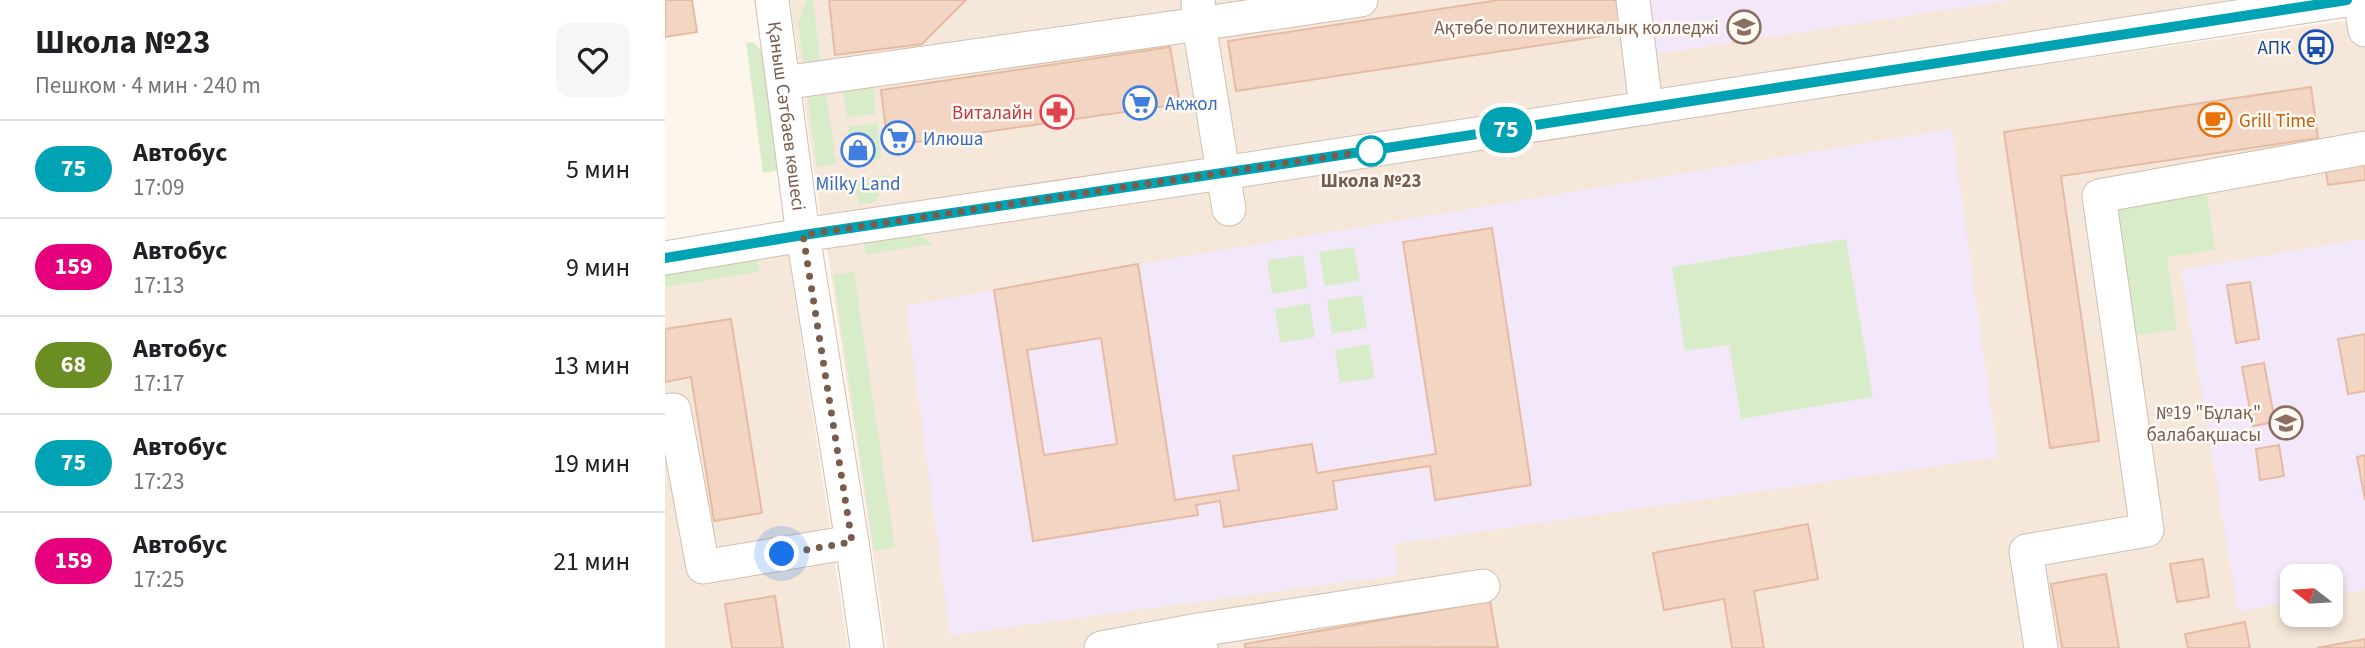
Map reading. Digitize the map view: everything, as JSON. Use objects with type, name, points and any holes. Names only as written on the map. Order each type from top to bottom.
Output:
[{"type":"street","name":"Қаныш Сәтбаев көшесі","points":[[772,0],[803,235],[867,648]]},
{"type":"street","points":[[783,83],[1198,12],[1360,0]]},
{"type":"street","points":[[1633,0],[1646,108]]},
{"type":"street","points":[[665,258],[2347,0]]},
{"type":"street","points":[[2360,0],[2365,30]]},
{"type":"street","points":[[1198,12],[1229,209]]},
{"type":"street","points":[[2041,648],[2026,551],[2147,530],[2099,196],[2365,148]]},
{"type":"street","points":[[665,411],[674,410],[703,567],[852,542]]},
{"type":"street","points":[[1101,648],[1199,639],[1483,586]]},
{"type":"shaded area","points":[[790,0],[2248,0],[821,218]]},
{"type":"shaded area","name":"Ақтөбе политехникалық колледжі","points":[[1649,0],[2011,0],[1658,54]]},
{"type":"shaded area","points":[[2365,18],[2365,648],[887,648],[826,241]]},
{"type":"shaded area","points":[[1952,129],[1998,457],[1394,544],[1399,575],[950,635],[906,306],[1138,264]]},
{"type":"shaded area","name":"№19 \"Бұлақ\" балабақшасы","points":[[2365,239],[2365,590],[2343,593],[2343,564],[2280,564],[2280,604],[2238,611],[2181,270]]},
{"type":"shaded area","points":[[788,252],[848,648],[665,648],[665,271]]},
{"type":"green space","points":[[807,0],[813,0],[821,67],[804,71],[798,22]]},
{"type":"green space","points":[[746,42],[754,43],[766,55],[782,170],[763,173]]},
{"type":"green space","points":[[872,79],[876,114],[847,117],[842,83]]},
{"type":"green space","points":[[825,83],[836,164],[817,167],[806,86]]},
{"type":"green space","points":[[877,123],[881,159],[852,162],[848,127]]},
{"type":"green space","points":[[889,175],[875,202],[859,205],[855,180]]},
{"type":"green space","points":[[2207,195],[2215,250],[2167,257],[2177,330],[2130,336],[2113,208]]},
{"type":"green space","points":[[916,232],[933,244],[866,255],[864,239]]},
{"type":"green space","points":[[1846,239],[1873,397],[1741,419],[1729,345],[1685,351],[1672,267]]},
{"type":"green space","points":[[1354,247],[1360,280],[1325,286],[1319,252]]},
{"type":"green space","points":[[757,254],[759,272],[665,287],[665,268]]},
{"type":"green space","points":[[1303,255],[1308,288],[1272,294],[1267,260]]},
{"type":"green space","points":[[854,272],[895,548],[874,551],[833,275]]},
{"type":"green space","points":[[1362,295],[1367,328],[1332,334],[1327,300]]},
{"type":"green space","points":[[1310,303],[1315,337],[1280,343],[1275,309]]},
{"type":"green space","points":[[1369,344],[1375,378],[1340,383],[1335,350]]},
{"type":"building","points":[[665,0],[692,0],[697,32],[665,37]]},
{"type":"building","points":[[829,0],[966,0],[922,44],[835,55]]},
{"type":"building","points":[[1499,0],[1616,0],[1622,33],[1236,91],[1228,41]]},
{"type":"building","points":[[1170,47],[1180,104],[888,146],[881,90]]},
{"type":"building","points":[[2311,87],[2318,138],[2061,176],[2099,441],[2050,448],[2004,132]]},
{"type":"building","name":"Milky Land","points":[[862,140],[865,157],[854,159],[852,142]]},
{"type":"building","points":[[2365,160],[2365,180],[2328,185],[2325,167]]},
{"type":"building","points":[[1492,228],[1531,485],[1435,500],[1430,466],[1333,481],[1337,509],[1224,527],[1220,501],[1196,505],[1198,515],[1033,541],[994,290],[1138,264],[1175,500],[1239,490],[1233,456],[1312,444],[1317,473],[1436,454],[1403,242]],"holes":[[[1101,338],[1117,444],[1044,455],[1027,350]]]},
{"type":"building","points":[[2250,282],[2259,339],[2236,343],[2227,285]]},
{"type":"building","points":[[731,319],[762,513],[714,521],[691,377],[665,382],[665,329]]},
{"type":"building","points":[[2365,334],[2365,391],[2348,394],[2338,339]]},
{"type":"building","points":[[2264,363],[2275,422],[2253,426],[2242,367]]},
{"type":"building","points":[[2279,445],[2284,476],[2260,480],[2256,449]]},
{"type":"building","points":[[2365,455],[2365,500],[2357,457]]},
{"type":"building","points":[[1808,524],[1818,579],[1754,591],[1764,648],[1732,648],[1724,599],[1664,610],[1653,553]]},
{"type":"building","points":[[2203,559],[2209,597],[2177,602],[2170,564]]},
{"type":"building","points":[[2106,574],[2119,648],[2062,648],[2051,584]]},
{"type":"building","points":[[775,596],[783,648],[732,648],[725,604]]},
{"type":"building","points":[[1490,601],[1498,647],[1245,648],[1245,644]]},
{"type":"building","points":[[2245,622],[2250,648],[2188,648],[2185,634]]},
{"type":"building","points":[[2365,639],[2365,648],[2317,648]]},
{"type":"bus line","name":"75","points":[[665,258],[2347,0]]},
{"type":"place","name":"Ақтөбе политехникалық колледжі","points":[[1744,27]]},
{"type":"place","name":"АПК","points":[[2316,47]]},
{"type":"place","name":"Акжол","points":[[1140,103]]},
{"type":"place","name":"Виталайн","points":[[1057,112]]},
{"type":"place","name":"Grill Time","points":[[2215,120]]},
{"type":"place","name":"Илюша","points":[[898,138]]},
{"type":"place","name":"Milky Land","points":[[858,150]]},
{"type":"place","name":"Школа №23","points":[[1371,151]]},
{"type":"place","name":"№19 \"Бұлақ\" балабақшасы","points":[[2286,423]]},
{"type":"route","points":[[782,554],[852,542],[803,235],[1381,149],[1371,151]]}]
